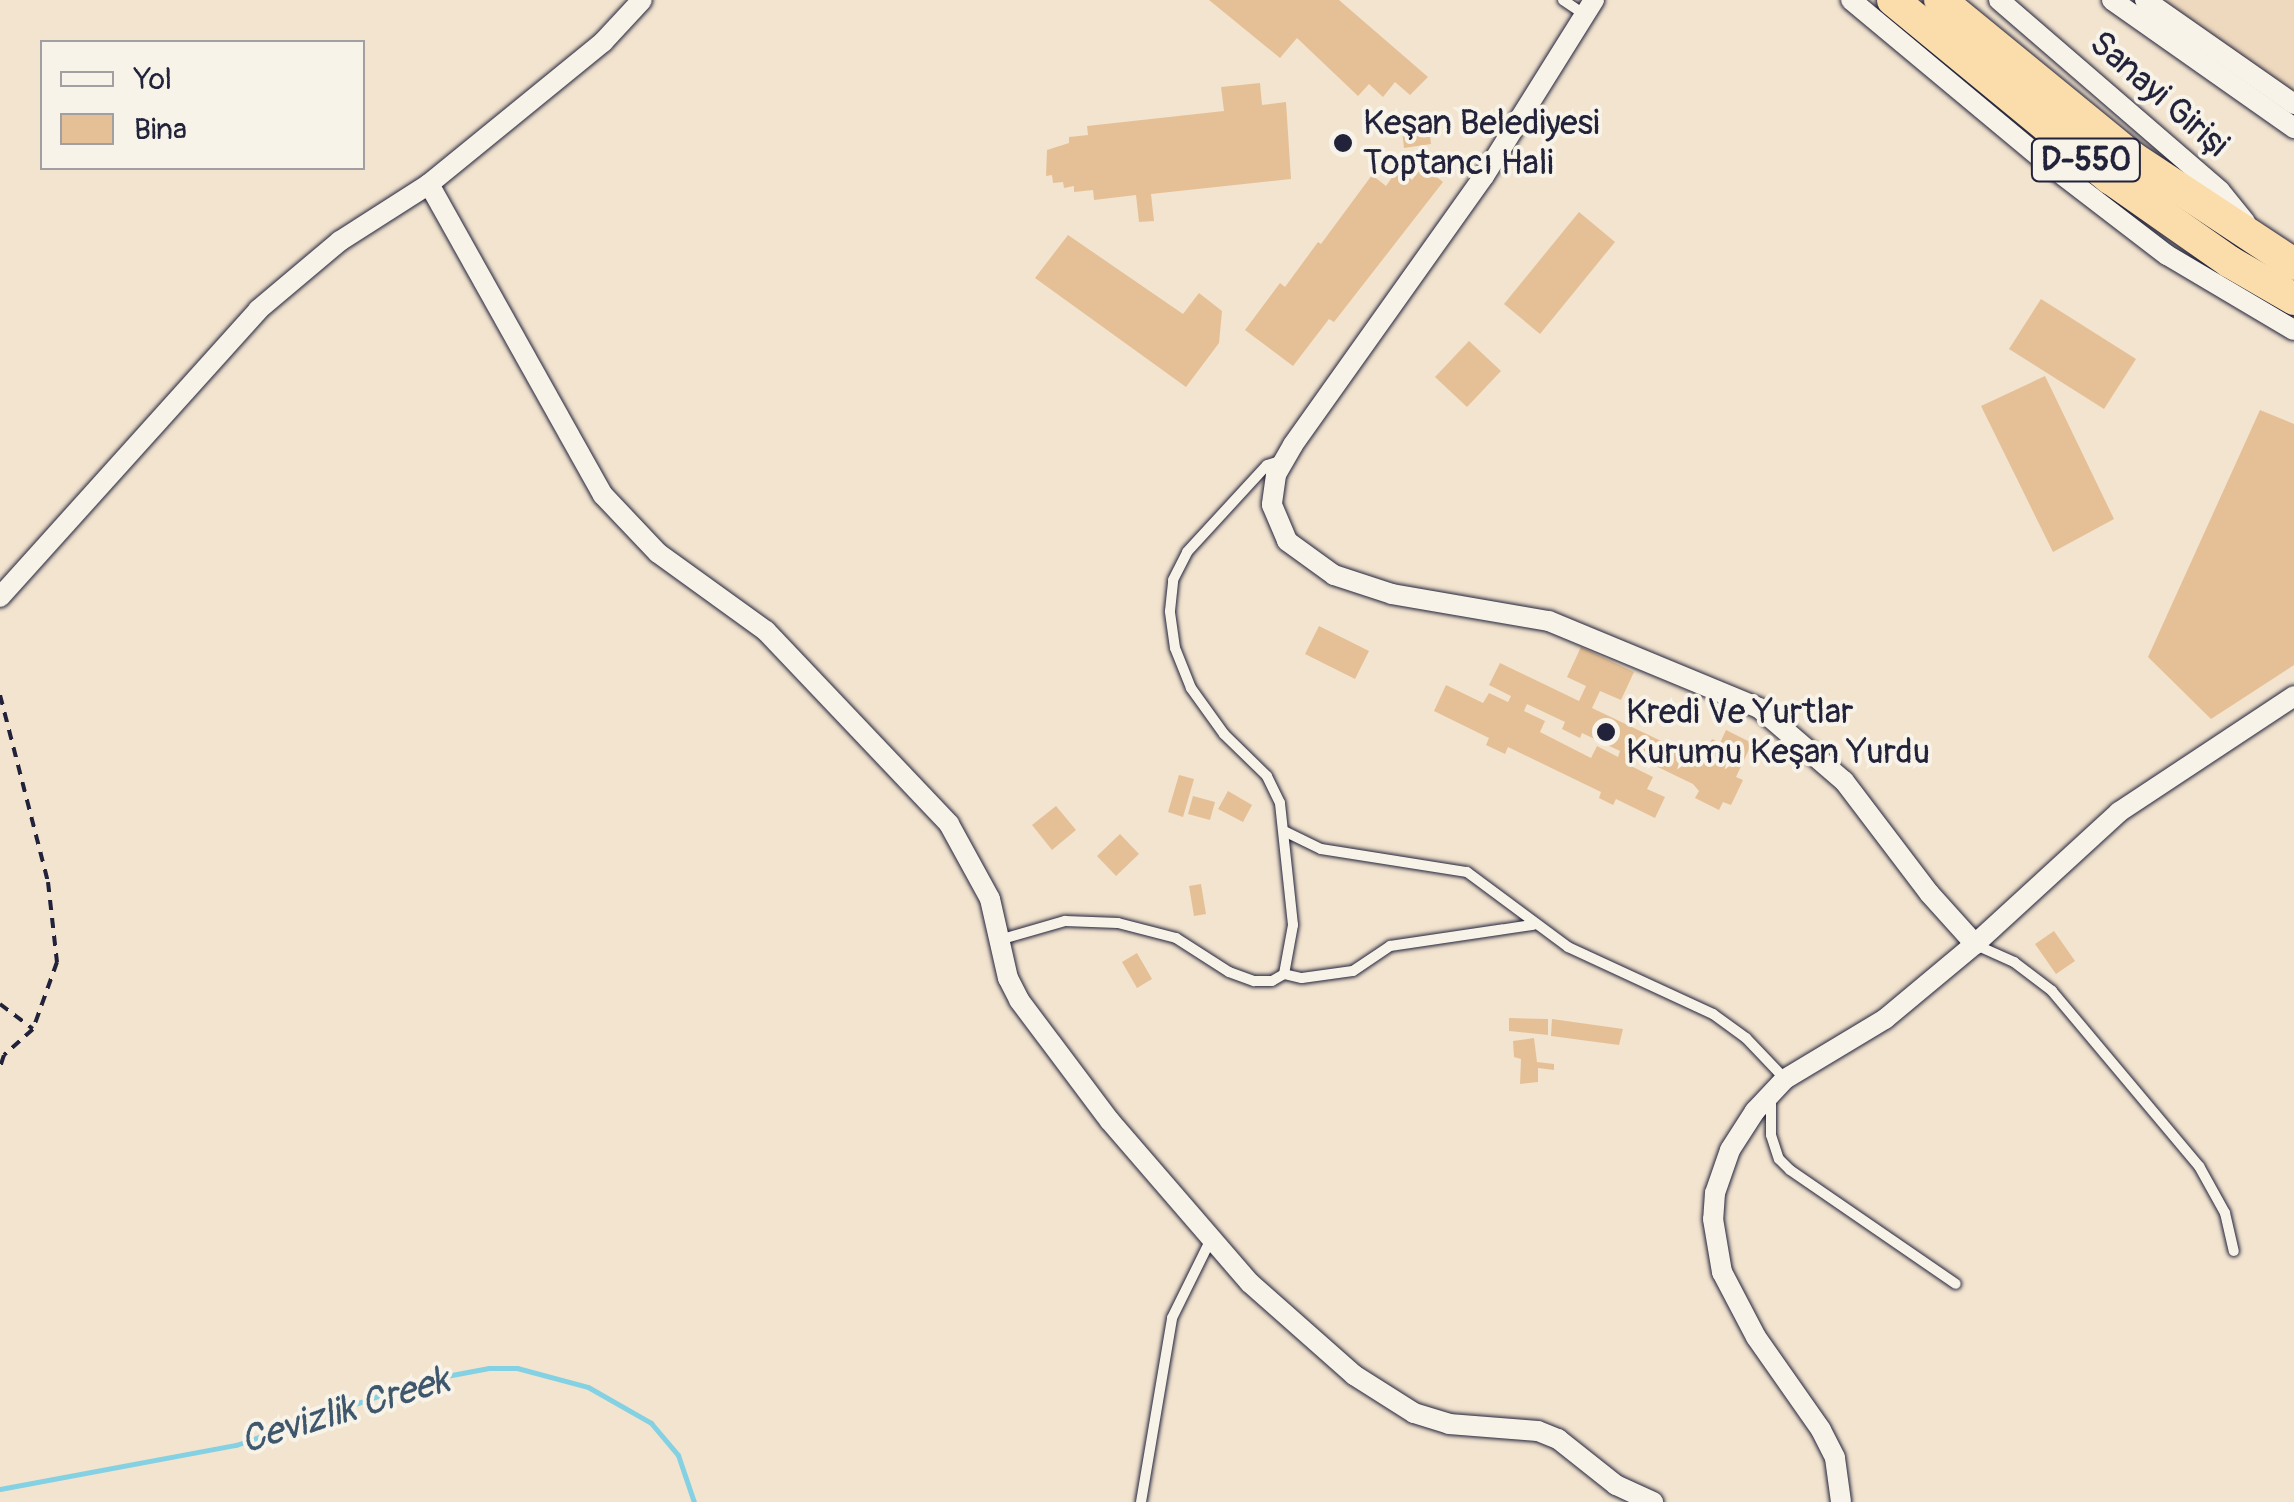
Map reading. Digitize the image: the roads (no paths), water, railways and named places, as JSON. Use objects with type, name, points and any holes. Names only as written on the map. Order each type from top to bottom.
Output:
[{"type":"highway","name":"D-550","points":[[1893,0],[2110,178],[2230,262],[2294,299]]},
{"type":"highway","name":"D-550","points":[[1940,0],[2082,119],[2264,248],[2294,264]]},
{"type":"street","points":[[0,597],[258,310],[340,241],[429,184],[603,42],[642,0]]},
{"type":"street","points":[[1851,0],[2043,160],[2168,255],[2294,330]]},
{"type":"street","name":"Sanayi Girişi","points":[[1999,0],[2220,191],[2264,248]]},
{"type":"street","points":[[2112,0],[2294,128]]},
{"type":"street","points":[[2145,0],[2294,104]]},
{"type":"street","points":[[1589,8],[1484,176],[1284,460],[1273,488],[1280,530],[1306,559],[1334,576],[1392,594],[1549,621],[1759,708],[1858,796],[1929,893],[1975,944]]},
{"type":"street","points":[[429,184],[603,495],[658,553],[766,630],[950,824],[990,900],[1013,990],[1110,1121],[1250,1283],[1340,1364],[1414,1413],[1449,1424],[1538,1431],[1558,1439],[1616,1486],[1653,1502]]},
{"type":"street","points":[[1840,1502],[1835,1458],[1821,1430],[1736,1304],[1715,1246],[1713,1219],[1722,1170],[1755,1111],[1778,1086],[1885,1018],[1975,944],[2120,812],[2294,696]]},
{"type":"lane","points":[[1563,0],[1589,8]]},
{"type":"lane","points":[[1284,460],[1267,465],[1187,552],[1173,580],[1170,611],[1175,648],[1191,688],[1212,721],[1267,776],[1280,803],[1294,926],[1284,974]]},
{"type":"lane","points":[[1284,831],[1321,849],[1467,872],[1533,925],[1592,960],[1712,1014],[1746,1038],[1778,1086],[1771,1136],[1779,1159],[1956,1284]]},
{"type":"lane","points":[[998,940],[1064,921],[1118,923],[1192,945],[1241,977],[1265,982],[1284,974],[1302,978],[1353,971],[1390,946],[1533,925]]},
{"type":"lane","points":[[1975,944],[2014,962],[2052,991],[2199,1166],[2225,1213],[2234,1251]]},
{"type":"lane","points":[[1141,1502],[1172,1318],[1212,1237]]},
{"type":"waterway","name":"Cevizlik Creek","points":[[0,1489],[236,1445],[425,1380],[489,1368],[517,1368],[588,1387],[651,1423],[678,1455],[694,1502]]},
{"type":"place","name":"Keşan Belediyesi Toptancı Hali","points":[[1343,143]]},
{"type":"place","name":"Kredi Ve Yurtlar Kurumu Keşan Yurdu","points":[[1606,732]]}]
